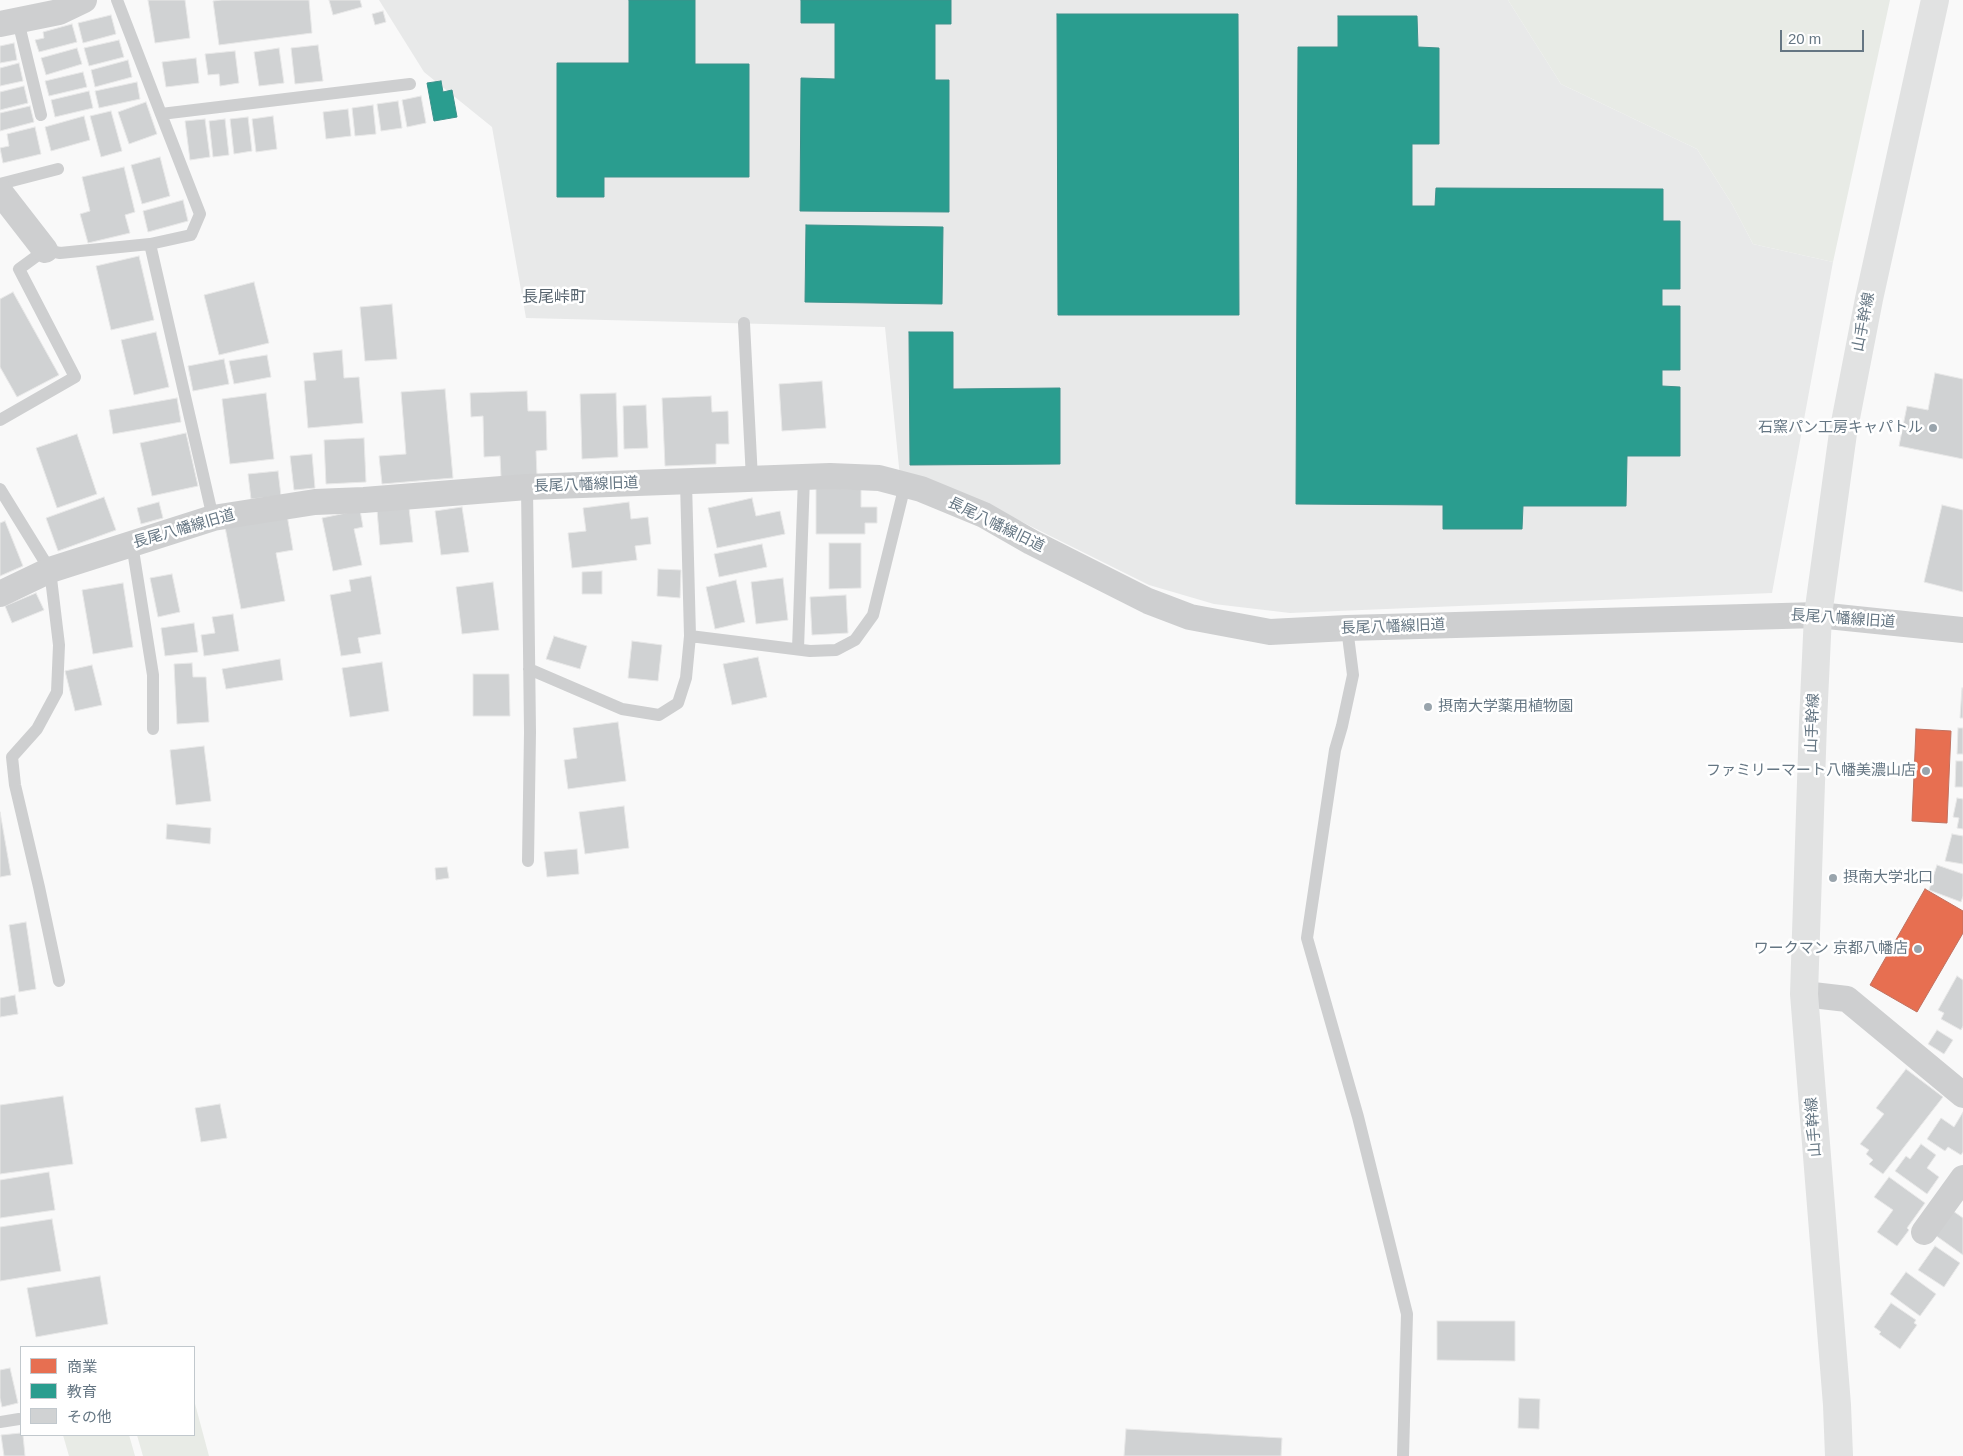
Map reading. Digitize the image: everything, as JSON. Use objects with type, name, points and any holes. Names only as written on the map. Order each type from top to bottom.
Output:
[{"type":"main road","name":"山手幹線","points":[[1839,1456],[1837,1404],[1804,994],[1812,722],[1818,615],[1842,433],[1869,299],[1935,0]]},
{"type":"street","points":[[9,22],[59,12],[84,0]]},
{"type":"street","points":[[0,192],[45,250]]},
{"type":"street","name":"長尾八幡線旧道","points":[[0,594],[50,570],[213,518],[315,502],[527,487],[830,476],[878,478],[920,489],[984,515],[1031,542],[1148,601],[1190,617],[1270,632],[1347,628],[1818,615],[1963,630]]},
{"type":"street","points":[[1804,994],[1847,999],[1963,1095]]},
{"type":"street","points":[[1924,1232],[1963,1178]]},
{"type":"lane","points":[[0,420],[75,377],[19,269],[45,250],[60,253],[150,244],[191,235],[200,214],[118,0]]},
{"type":"lane","points":[[9,22],[41,115]]},
{"type":"lane","points":[[161,114],[410,84]]},
{"type":"lane","points":[[0,184],[58,169]]},
{"type":"lane","points":[[150,244],[213,518]]},
{"type":"lane","points":[[744,323],[752,479]]},
{"type":"lane","points":[[798,649],[804,477]]},
{"type":"lane","points":[[529,669],[622,708],[659,715],[678,703],[686,678],[690,636],[686,482]]},
{"type":"lane","points":[[690,636],[798,649],[836,650],[855,640],[873,615],[905,485]]},
{"type":"lane","points":[[527,487],[529,669],[528,861]]},
{"type":"lane","points":[[0,489],[50,570],[59,645],[57,692],[37,729],[12,757],[15,785],[40,887],[58,981]]},
{"type":"lane","points":[[132,544],[153,675],[153,730]]},
{"type":"lane","points":[[1347,628],[1353,675],[1335,750],[1307,938],[1358,1117],[1407,1314],[1403,1456]]},
{"type":"lane","points":[[0,1422],[19,1419]]},
{"type":"shaded area","points":[[379,0],[1508,0],[1561,84],[1697,149],[1732,204],[1753,244],[1833,262],[1772,593],[1290,613],[1214,604],[1149,585],[990,506],[900,477],[885,327],[526,318],[492,127],[424,72]]},
{"type":"shaded area","points":[[1508,0],[1890,0],[1833,262],[1753,244],[1732,204],[1697,149],[1561,84]]},
{"type":"shaded area","points":[[195,1404],[209,1456],[143,1456],[137,1436],[195,1436]]},
{"type":"shaded area","points":[[63,1436],[129,1436],[135,1456],[69,1456]]},
{"type":"building: 商業","points":[[1916,729],[1951,731],[1947,823],[1912,821]]},
{"type":"building: 商業","points":[[1925,889],[1963,911],[1963,933],[1917,1012],[1870,985]]},
{"type":"building: 教育","points":[[629,0],[695,0],[695,64],[749,64],[749,177],[604,177],[604,197],[557,197],[557,63],[629,63]]},
{"type":"building: 教育","points":[[801,0],[951,0],[951,24],[935,24],[935,80],[949,80],[949,212],[800,211],[801,78],[835,79],[835,23],[801,23]]},
{"type":"building: 教育","points":[[1057,14],[1238,14],[1239,315],[1058,315]]},
{"type":"building: 教育","points":[[1338,16],[1417,16],[1418,47],[1439,48],[1439,144],[1412,144],[1412,206],[1435,206],[1436,188],[1663,189],[1663,221],[1680,221],[1680,289],[1662,289],[1662,306],[1680,306],[1680,370],[1662,370],[1662,386],[1680,387],[1680,456],[1627,456],[1626,506],[1523,506],[1522,529],[1443,529],[1443,505],[1296,504],[1298,47],[1338,47]]},
{"type":"building: 教育","points":[[441,81],[443,92],[452,90],[457,117],[434,121],[427,83]]},
{"type":"building: 教育","points":[[806,225],[943,227],[942,304],[805,302]]},
{"type":"building: 教育","points":[[909,332],[953,332],[953,389],[1060,388],[1060,464],[910,465]]},
{"type":"building: その他","points":[[148,0],[185,0],[190,38],[155,43]]},
{"type":"building: その他","points":[[309,0],[312,33],[219,45],[213,1]]},
{"type":"building: その他","points":[[329,0],[360,0],[362,7],[333,15]]},
{"type":"building: その他","points":[[383,11],[386,22],[375,25],[372,14]]},
{"type":"building: その他","points":[[111,15],[116,34],[83,43],[78,23]]},
{"type":"building: その他","points":[[72,24],[77,42],[39,52],[35,40],[44,38],[43,32]]},
{"type":"building: その他","points":[[119,40],[124,57],[89,66],[84,48]]},
{"type":"building: その他","points":[[14,43],[17,60],[0,63],[0,46]]},
{"type":"building: その他","points":[[318,45],[323,81],[295,84],[291,48]]},
{"type":"building: その他","points":[[77,48],[82,64],[46,75],[41,58]]},
{"type":"building: その他","points":[[279,48],[284,83],[259,86],[254,52]]},
{"type":"building: その他","points":[[235,51],[239,83],[220,86],[219,74],[208,75],[205,54]]},
{"type":"building: その他","points":[[196,58],[199,83],[166,87],[162,62]]},
{"type":"building: その他","points":[[128,60],[132,77],[95,87],[91,70]]},
{"type":"building: その他","points":[[19,63],[23,81],[0,86],[0,68]]},
{"type":"building: その他","points":[[83,72],[87,87],[49,96],[45,81]]},
{"type":"building: その他","points":[[137,82],[140,99],[99,108],[95,91]]},
{"type":"building: その他","points":[[24,86],[28,103],[0,110],[0,92]]},
{"type":"building: その他","points":[[89,91],[93,108],[55,117],[51,100]]},
{"type":"building: その他","points":[[421,96],[426,123],[407,127],[402,100]]},
{"type":"building: その他","points":[[398,101],[402,128],[381,131],[377,104]]},
{"type":"building: その他","points":[[146,102],[157,134],[129,144],[118,112]]},
{"type":"building: その他","points":[[373,105],[376,134],[355,136],[352,108]]},
{"type":"building: その他","points":[[30,106],[34,122],[0,131],[0,113]]},
{"type":"building: その他","points":[[348,109],[351,136],[326,139],[323,112]]},
{"type":"building: その他","points":[[111,111],[122,151],[101,157],[90,116]]},
{"type":"building: その他","points":[[84,116],[90,140],[51,151],[45,127]]},
{"type":"building: その他","points":[[273,116],[277,149],[256,152],[252,119]]},
{"type":"building: その他","points":[[248,117],[252,151],[234,154],[230,119]]},
{"type":"building: その他","points":[[205,119],[210,157],[190,160],[185,121]]},
{"type":"building: その他","points":[[225,119],[229,155],[213,157],[209,121]]},
{"type":"building: その他","points":[[35,127],[41,154],[3,163],[0,148],[9,146],[7,134]]},
{"type":"building: その他","points":[[160,157],[170,196],[142,204],[131,165]]},
{"type":"building: その他","points":[[124,167],[135,212],[125,215],[130,233],[88,243],[80,214],[90,211],[82,177]]},
{"type":"building: その他","points":[[183,200],[188,221],[148,232],[143,211]]},
{"type":"building: その他","points":[[139,256],[154,320],[111,330],[96,266]]},
{"type":"building: その他","points":[[254,282],[269,343],[219,355],[204,295]]},
{"type":"building: その他","points":[[13,292],[59,375],[17,397],[0,367],[0,299]]},
{"type":"building: その他","points":[[392,304],[397,359],[365,361],[360,307]]},
{"type":"building: その他","points":[[156,332],[169,387],[134,395],[121,340]]},
{"type":"building: その他","points":[[342,350],[344,378],[359,377],[363,423],[308,428],[304,381],[316,380],[313,353]]},
{"type":"building: その他","points":[[267,355],[271,377],[234,384],[229,361]]},
{"type":"building: その他","points":[[224,359],[229,384],[193,391],[188,366]]},
{"type":"building: その他","name":"石窯パン工房キャパトル","points":[[1935,373],[1963,379],[1963,459],[1899,446],[1907,406],[1928,410]]},
{"type":"building: その他","points":[[822,381],[826,428],[782,431],[779,384]]},
{"type":"building: その他","points":[[445,389],[453,478],[382,484],[379,456],[406,454],[401,392]]},
{"type":"building: その他","points":[[527,391],[528,411],[546,411],[547,450],[536,451],[537,476],[501,477],[500,456],[484,457],[483,416],[471,417],[470,393]]},
{"type":"building: その他","points":[[266,393],[274,459],[230,464],[222,399]]},
{"type":"building: その他","points":[[616,393],[618,457],[582,459],[580,394]]},
{"type":"building: その他","points":[[711,396],[712,412],[728,411],[729,444],[716,444],[716,464],[665,466],[662,398]]},
{"type":"building: その他","points":[[177,398],[181,422],[113,434],[109,410]]},
{"type":"building: その他","points":[[646,405],[648,448],[624,449],[623,406]]},
{"type":"building: その他","points":[[186,433],[198,486],[152,496],[140,443]]},
{"type":"building: その他","points":[[77,434],[97,494],[57,508],[36,448]]},
{"type":"building: その他","points":[[364,438],[366,482],[326,484],[324,440]]},
{"type":"building: その他","points":[[312,454],[315,488],[294,490],[290,456]]},
{"type":"building: その他","points":[[278,471],[281,496],[251,499],[248,474]]},
{"type":"building: その他","points":[[816,488],[861,489],[861,507],[877,507],[877,523],[865,523],[865,534],[816,534]]},
{"type":"building: その他","points":[[104,497],[116,530],[58,551],[46,518]]},
{"type":"building: その他","points":[[752,498],[756,516],[780,511],[785,534],[717,548],[708,508]]},
{"type":"building: その他","points":[[159,502],[163,518],[141,524],[137,508]]},
{"type":"building: その他","points":[[629,502],[631,519],[648,517],[651,544],[635,546],[637,560],[572,568],[568,533],[586,531],[583,508]]},
{"type":"building: その他","points":[[1942,505],[1963,510],[1963,592],[1924,582]]},
{"type":"building: その他","points":[[462,507],[469,552],[441,555],[435,511]]},
{"type":"building: その他","points":[[409,508],[413,542],[380,545],[377,510]]},
{"type":"building: その他","points":[[360,510],[363,527],[354,529],[362,565],[333,571],[322,518]]},
{"type":"building: その他","points":[[287,515],[293,550],[276,553],[285,601],[241,609],[225,527]]},
{"type":"building: その他","points":[[5,521],[23,566],[0,576],[0,523]]},
{"type":"building: その他","points":[[829,543],[861,543],[861,588],[829,589]]},
{"type":"building: その他","points":[[762,544],[767,567],[719,577],[714,554]]},
{"type":"building: その他","points":[[658,569],[681,570],[680,598],[657,596]]},
{"type":"building: その他","points":[[602,571],[602,594],[582,594],[582,572]]},
{"type":"building: その他","points":[[172,574],[180,612],[158,617],[150,578]]},
{"type":"building: その他","points":[[371,576],[381,634],[358,638],[361,653],[341,656],[330,595],[351,591],[349,580]]},
{"type":"building: その他","points":[[783,578],[788,620],[756,624],[751,582]]},
{"type":"building: その他","points":[[736,580],[745,622],[715,629],[706,587]]},
{"type":"building: その他","points":[[493,582],[499,630],[462,634],[456,587]]},
{"type":"building: その他","points":[[123,583],[133,647],[93,654],[82,590]]},
{"type":"building: その他","points":[[36,593],[44,610],[12,623],[5,606]]},
{"type":"building: その他","points":[[846,595],[848,633],[812,635],[810,597]]},
{"type":"building: その他","points":[[233,614],[239,651],[204,656],[201,635],[215,633],[212,617]]},
{"type":"building: その他","points":[[194,623],[198,652],[165,656],[161,628]]},
{"type":"building: その他","points":[[554,636],[587,646],[580,669],[546,659]]},
{"type":"building: その他","points":[[632,641],[662,645],[658,681],[628,678]]},
{"type":"building: その他","points":[[758,657],[767,697],[732,705],[723,664]]},
{"type":"building: その他","points":[[280,659],[283,680],[226,689],[222,669]]},
{"type":"building: その他","points":[[382,662],[389,711],[350,717],[342,668]]},
{"type":"building: その他","points":[[192,663],[193,677],[206,677],[209,722],[177,724],[174,664]]},
{"type":"building: その他","points":[[92,665],[102,705],[75,711],[65,671]]},
{"type":"building: その他","points":[[473,674],[509,674],[510,716],[473,716]]},
{"type":"building: その他","points":[[1962,688],[1963,718],[1960,718]]},
{"type":"building: その他","points":[[618,722],[626,781],[568,789],[564,760],[577,758],[573,728]]},
{"type":"building: その他","points":[[1958,728],[1963,728],[1963,754],[1957,754]]},
{"type":"building: その他","points":[[204,746],[211,801],[176,805],[170,750]]},
{"type":"building: その他","points":[[1956,761],[1963,761],[1963,787],[1955,787]]},
{"type":"building: その他","points":[[1957,798],[1963,799],[1963,829],[1957,828],[1959,818],[1953,817]]},
{"type":"building: その他","points":[[624,806],[629,848],[585,854],[579,812]]},
{"type":"building: その他","points":[[0,812],[11,875],[0,877]]},
{"type":"building: その他","points":[[167,824],[211,828],[210,844],[166,839]]},
{"type":"building: その他","points":[[1952,834],[1963,836],[1963,864],[1945,861]]},
{"type":"building: その他","points":[[577,849],[579,874],[547,877],[544,852]]},
{"type":"building: その他","points":[[1937,865],[1963,874],[1963,896],[1961,902],[1929,890]]},
{"type":"building: その他","points":[[447,867],[449,878],[436,880],[435,868]]},
{"type":"building: その他","points":[[26,922],[36,989],[19,992],[9,925]]},
{"type":"building: その他","points":[[1957,976],[1963,980],[1963,1026],[1961,1030],[1941,1019],[1944,1013],[1938,1010]]},
{"type":"building: その他","points":[[15,995],[18,1014],[0,1017],[0,998]]},
{"type":"building: その他","points":[[1937,1030],[1953,1040],[1944,1054],[1928,1044]]},
{"type":"building: その他","points":[[1906,1069],[1943,1097],[1883,1174],[1869,1164],[1873,1160],[1866,1154],[1869,1150],[1860,1144],[1884,1114],[1876,1108]]},
{"type":"building: その他","points":[[63,1096],[73,1164],[0,1174],[0,1105]]},
{"type":"building: その他","points":[[220,1104],[227,1138],[201,1142],[195,1108]]},
{"type":"building: その他","points":[[1963,1112],[1963,1152],[1961,1155],[1948,1147],[1945,1151],[1927,1139],[1941,1118],[1954,1127]]},
{"type":"building: その他","points":[[1921,1144],[1936,1155],[1927,1168],[1939,1177],[1927,1194],[1895,1171],[1906,1156],[1910,1159]]},
{"type":"building: その他","points":[[49,1172],[55,1210],[0,1218],[0,1180]]},
{"type":"building: その他","points":[[1889,1177],[1925,1203],[1897,1246],[1877,1232],[1893,1210],[1874,1197]]},
{"type":"building: その他","points":[[1953,1211],[1963,1218],[1963,1255],[1935,1235]]},
{"type":"building: その他","points":[[52,1219],[61,1271],[0,1281],[0,1227]]},
{"type":"building: その他","points":[[1935,1246],[1960,1263],[1944,1287],[1918,1270]]},
{"type":"building: その他","points":[[1906,1272],[1936,1294],[1920,1316],[1890,1294]]},
{"type":"building: その他","points":[[100,1276],[108,1324],[36,1337],[27,1288]]},
{"type":"building: その他","points":[[1891,1303],[1916,1320],[1914,1323],[1917,1325],[1900,1349],[1879,1334],[1881,1332],[1874,1327]]},
{"type":"building: その他","points":[[1437,1321],[1515,1321],[1515,1361],[1437,1360]]},
{"type":"building: その他","points":[[10,1368],[18,1403],[2,1407],[0,1398],[0,1370]]},
{"type":"building: その他","points":[[1519,1398],[1540,1399],[1539,1429],[1518,1428]]},
{"type":"building: その他","points":[[1126,1429],[1282,1438],[1281,1456],[1124,1456]]},
{"type":"building: その他","points":[[20,1433],[20,1436],[23,1436],[25,1456],[4,1456],[1,1435]]},
{"type":"place","name":"石窯パン工房キャパトル","points":[[1933,428]]},
{"type":"place","name":"摂南大学薬用植物園","points":[[1428,707]]},
{"type":"place","name":"ファミリーマート八幡美濃山店","points":[[1926,771]]},
{"type":"place","name":"摂南大学北口","points":[[1833,878]]},
{"type":"place","name":"ワークマン 京都八幡店","points":[[1918,949]]},
{"type":"district","name":"長尾峠町","points":[[554,298]]}]
